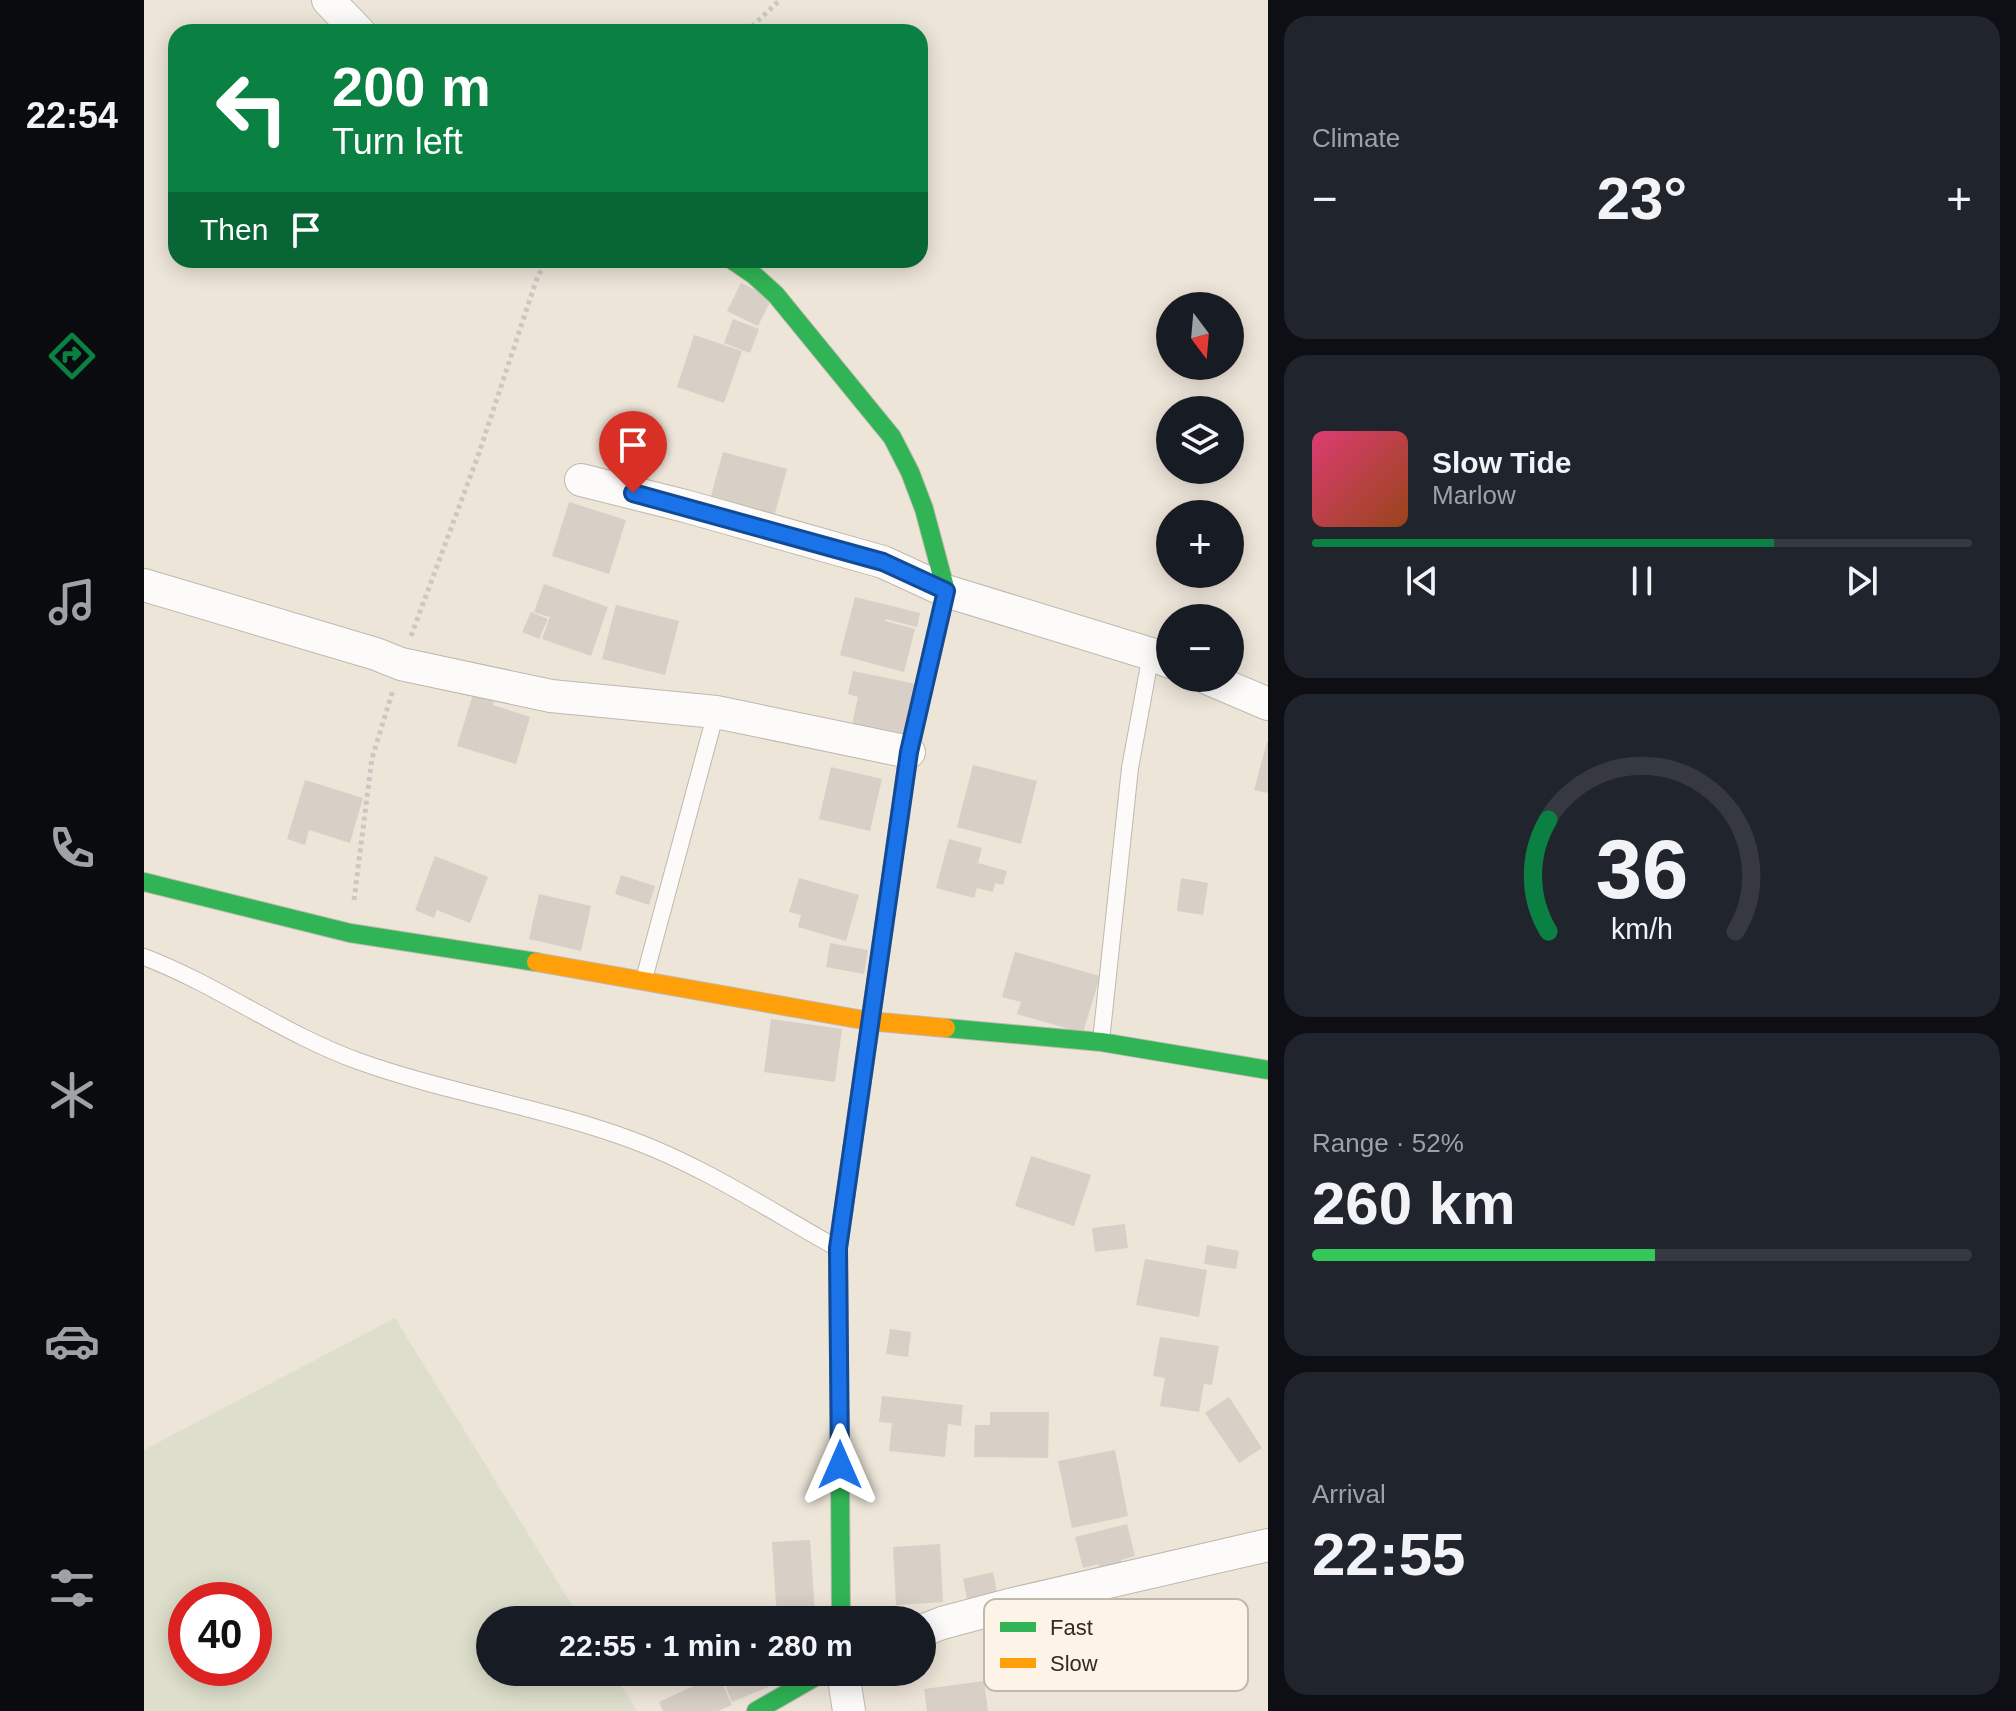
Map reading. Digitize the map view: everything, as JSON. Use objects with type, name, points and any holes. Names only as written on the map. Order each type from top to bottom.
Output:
[{"type":"street","points":[[328,0],[351,24]]},
{"type":"street","points":[[744,268],[776,295],[892,437],[924,509],[946,591],[909,752],[838,1248],[841,1606]]},
{"type":"street","points":[[581,480],[883,562],[946,591],[1156,656]]},
{"type":"street","points":[[144,585],[401,664],[551,696],[716,712],[909,752]]},
{"type":"street","points":[[1240,692],[1268,704]]},
{"type":"street","points":[[144,882],[350,933],[869,1021],[1101,1042],[1268,1070]]},
{"type":"street","points":[[1035,1599],[1268,1545]]},
{"type":"street","points":[[936,1625],[984,1612]]},
{"type":"street","points":[[756,1711],[800,1686]]},
{"type":"street","points":[[845,1686],[849,1711]]},
{"type":"lane","points":[[1101,1042],[1130,768],[1156,676]]},
{"type":"lane","points":[[644,981],[716,712]]},
{"type":"lane","points":[[144,957],[206,985],[320,1046],[357,1061],[590,1126],[674,1157],[838,1248]]},
{"type":"path","points":[[754,24],[780,0]]},
{"type":"path","points":[[350,933],[372,758],[401,664],[479,453],[542,268]]},
{"type":"green space","points":[[395,1318],[572,1606],[476,1606],[476,1686],[622,1686],[637,1711],[144,1711],[144,1450]]},
{"type":"building","points":[[741,283],[772,298],[758,326],[727,311]]},
{"type":"building","points":[[733,319],[759,329],[750,353],[724,343]]},
{"type":"building","points":[[694,335],[742,351],[724,403],[677,387]]},
{"type":"building","points":[[723,452],[787,469],[773,520],[709,503]]},
{"type":"building","points":[[569,502],[626,520],[609,574],[552,556]]},
{"type":"building","points":[[544,584],[608,607],[591,656],[542,639],[551,614],[549,617],[534,612]]},
{"type":"building","points":[[855,597],[920,613],[917,627],[885,619],[915,629],[904,672],[840,655]]},
{"type":"building","points":[[616,605],[679,621],[665,675],[602,659]]},
{"type":"building","points":[[531,612],[548,619],[539,639],[522,632]]},
{"type":"building","points":[[853,671],[916,684],[904,741],[851,730],[858,697],[848,694]]},
{"type":"building","points":[[474,691],[495,697],[493,705],[530,717],[516,764],[457,746]]},
{"type":"building","points":[[1268,742],[1268,793],[1254,790]]},
{"type":"building","points":[[973,765],[1037,781],[1021,844],[957,827]]},
{"type":"building","points":[[831,767],[882,779],[870,831],[819,819]]},
{"type":"building","points":[[305,780],[363,798],[350,843],[309,830],[305,845],[287,839]]},
{"type":"building","points":[[949,839],[982,848],[978,863],[1007,871],[1003,885],[995,883],[993,892],[977,888],[974,898],[936,888]]},
{"type":"building","points":[[435,856],[488,877],[470,923],[437,910],[434,918],[415,910]]},
{"type":"building","points":[[621,875],[655,886],[649,905],[615,894]]},
{"type":"building","points":[[799,878],[859,895],[846,941],[798,927],[801,915],[789,912]]},
{"type":"building","points":[[1181,878],[1208,883],[1203,915],[1177,911]]},
{"type":"building","points":[[539,894],[591,906],[581,951],[529,939]]},
{"type":"building","points":[[830,943],[868,950],[864,974],[826,967]]},
{"type":"building","points":[[1015,952],[1100,976],[1083,1033],[1017,1014],[1021,1002],[1002,997]]},
{"type":"building","points":[[771,1019],[842,1029],[835,1082],[764,1072]]},
{"type":"building","points":[[1031,1156],[1091,1175],[1074,1226],[1015,1206]]},
{"type":"building","points":[[1125,1224],[1128,1248],[1095,1252],[1092,1228]]},
{"type":"building","points":[[1207,1245],[1239,1251],[1236,1269],[1204,1264]]},
{"type":"building","points":[[1145,1259],[1207,1270],[1199,1317],[1136,1305]]},
{"type":"building","points":[[890,1329],[911,1332],[908,1357],[886,1354]]},
{"type":"building","points":[[1160,1337],[1219,1346],[1212,1385],[1204,1384],[1199,1412],[1160,1406],[1165,1378],[1153,1376]]},
{"type":"building","points":[[882,1396],[963,1405],[961,1426],[948,1424],[945,1457],[889,1451],[892,1423],[879,1422]]},
{"type":"building","points":[[1229,1397],[1262,1448],[1239,1463],[1205,1413]]},
{"type":"building","points":[[990,1412],[1049,1412],[1048,1458],[974,1457],[975,1425],[990,1425]]},
{"type":"building","points":[[1115,1450],[1128,1516],[1072,1528],[1058,1461]]},
{"type":"building","points":[[1127,1524],[1135,1556],[1121,1560],[1123,1568],[1101,1573],[1099,1564],[1083,1568],[1075,1537]]},
{"type":"building","points":[[810,1540],[814,1606],[776,1606],[772,1542]]},
{"type":"building","points":[[940,1544],[943,1602],[896,1605],[893,1547]]},
{"type":"building","points":[[993,1572],[998,1599],[984,1599],[984,1606],[969,1609],[963,1579]]},
{"type":"building","points":[[984,1681],[988,1711],[927,1711],[924,1689]]},
{"type":"building","points":[[694,1686],[723,1686],[732,1705],[718,1711],[663,1711],[659,1702]]},
{"type":"building","points":[[726,1686],[770,1686],[732,1702]]},
{"type":"traffic: fast","points":[[744,268],[776,295],[892,437],[924,509],[946,591],[909,752],[902,801]]},
{"type":"traffic: fast","points":[[144,882],[350,933],[536,962]]},
{"type":"traffic: fast","points":[[946,1028],[1101,1042],[1268,1070]]},
{"type":"traffic: fast","points":[[840,1476],[841,1606]]},
{"type":"traffic: fast","points":[[756,1711],[800,1686]]},
{"type":"traffic: slow","points":[[840,1476],[838,1248],[902,801]]},
{"type":"traffic: slow","points":[[536,962],[869,1021],[946,1028]]},
{"type":"route","points":[[633,493],[883,562],[946,591],[909,752],[838,1248],[840,1465]]}]
